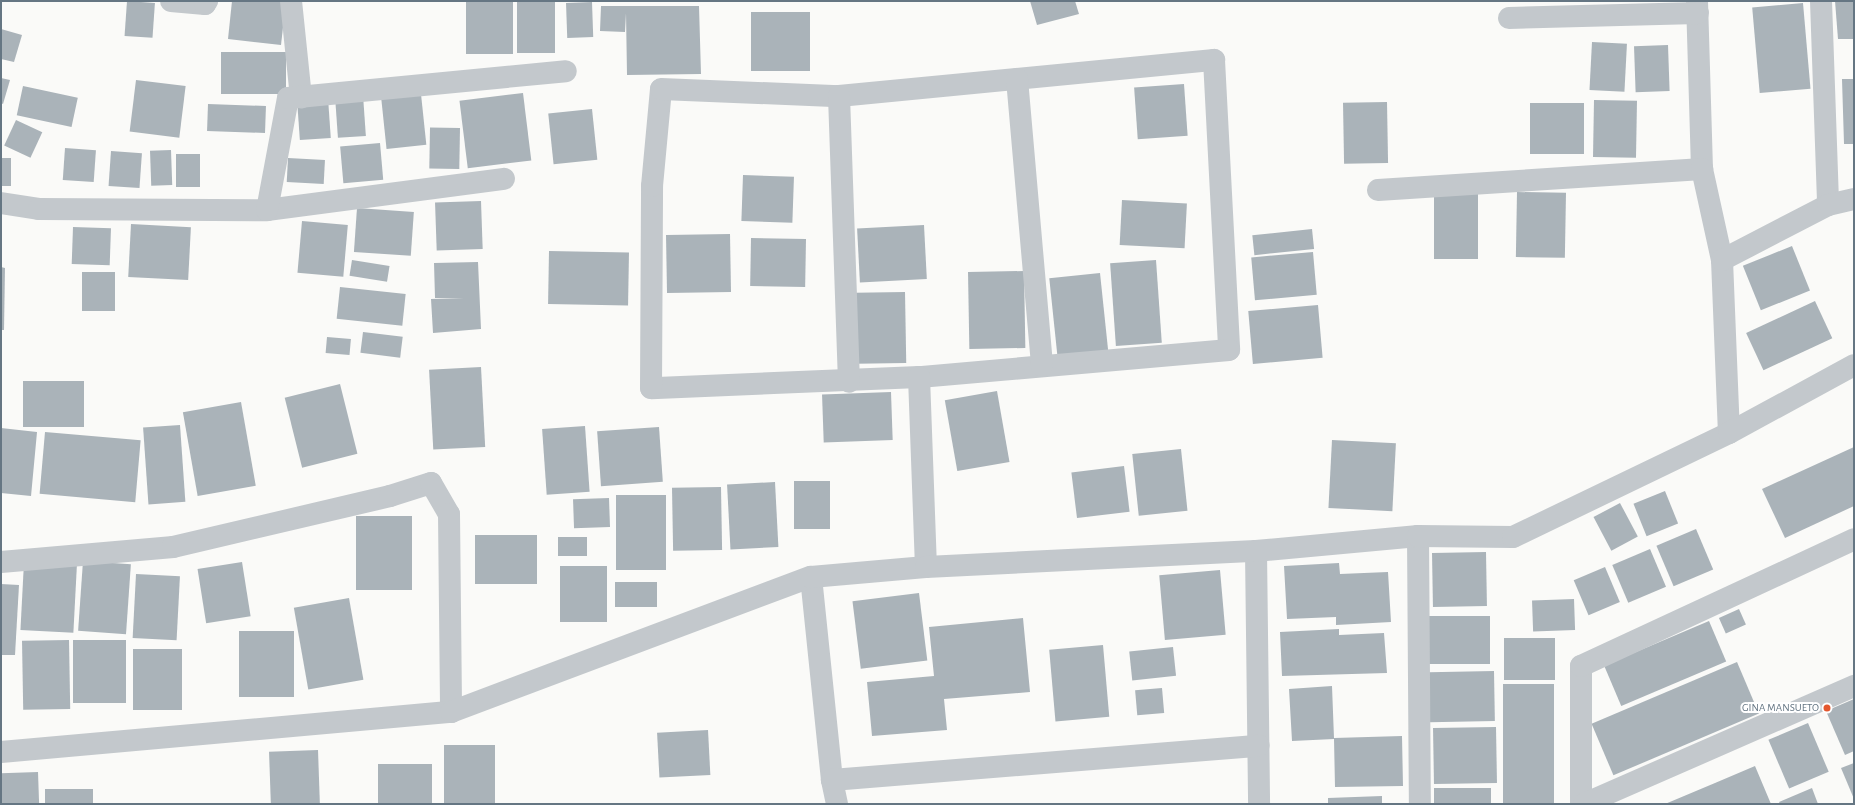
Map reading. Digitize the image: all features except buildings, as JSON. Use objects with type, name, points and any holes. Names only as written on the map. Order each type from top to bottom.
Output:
[{"type":"street","points":[[171,1],[205,4],[207,1]]},
{"type":"street","points":[[291,1],[300,97]]},
{"type":"street","points":[[1821,1],[1828,205]]},
{"type":"street","points":[[1509,18],[1697,7],[1702,169],[1722,260],[1728,433]]},
{"type":"street","points":[[1214,60],[1229,350],[849,382],[651,388],[652,186],[660,90],[838,96],[1214,60]]},
{"type":"street","points":[[267,210],[288,98],[566,71]]},
{"type":"street","points":[[1017,79],[1042,366]]},
{"type":"street","points":[[838,96],[849,382]]},
{"type":"street","points":[[1378,190],[1702,169]]},
{"type":"street","points":[[1,203],[39,209],[267,210],[504,178]]},
{"type":"street","points":[[1722,260],[1828,205],[1854,199]]},
{"type":"street","points":[[1,752],[451,712],[811,577],[926,567],[1256,551],[1418,536],[1513,537],[1728,433],[1854,365]]},
{"type":"street","points":[[919,377],[926,567]]},
{"type":"street","points":[[1,562],[172,547],[390,496],[430,483],[449,514],[451,712]]},
{"type":"street","points":[[1418,536],[1420,804]]},
{"type":"street","points":[[1854,539],[1581,666],[1582,804],[1854,686]]},
{"type":"street","points":[[1256,551],[1259,804]]},
{"type":"street","points":[[811,577],[832,780],[837,804]]},
{"type":"street","points":[[832,780],[1259,746]]},
{"type":"place","name":"GINA MANSUETO","points":[[1827,708]]}]
